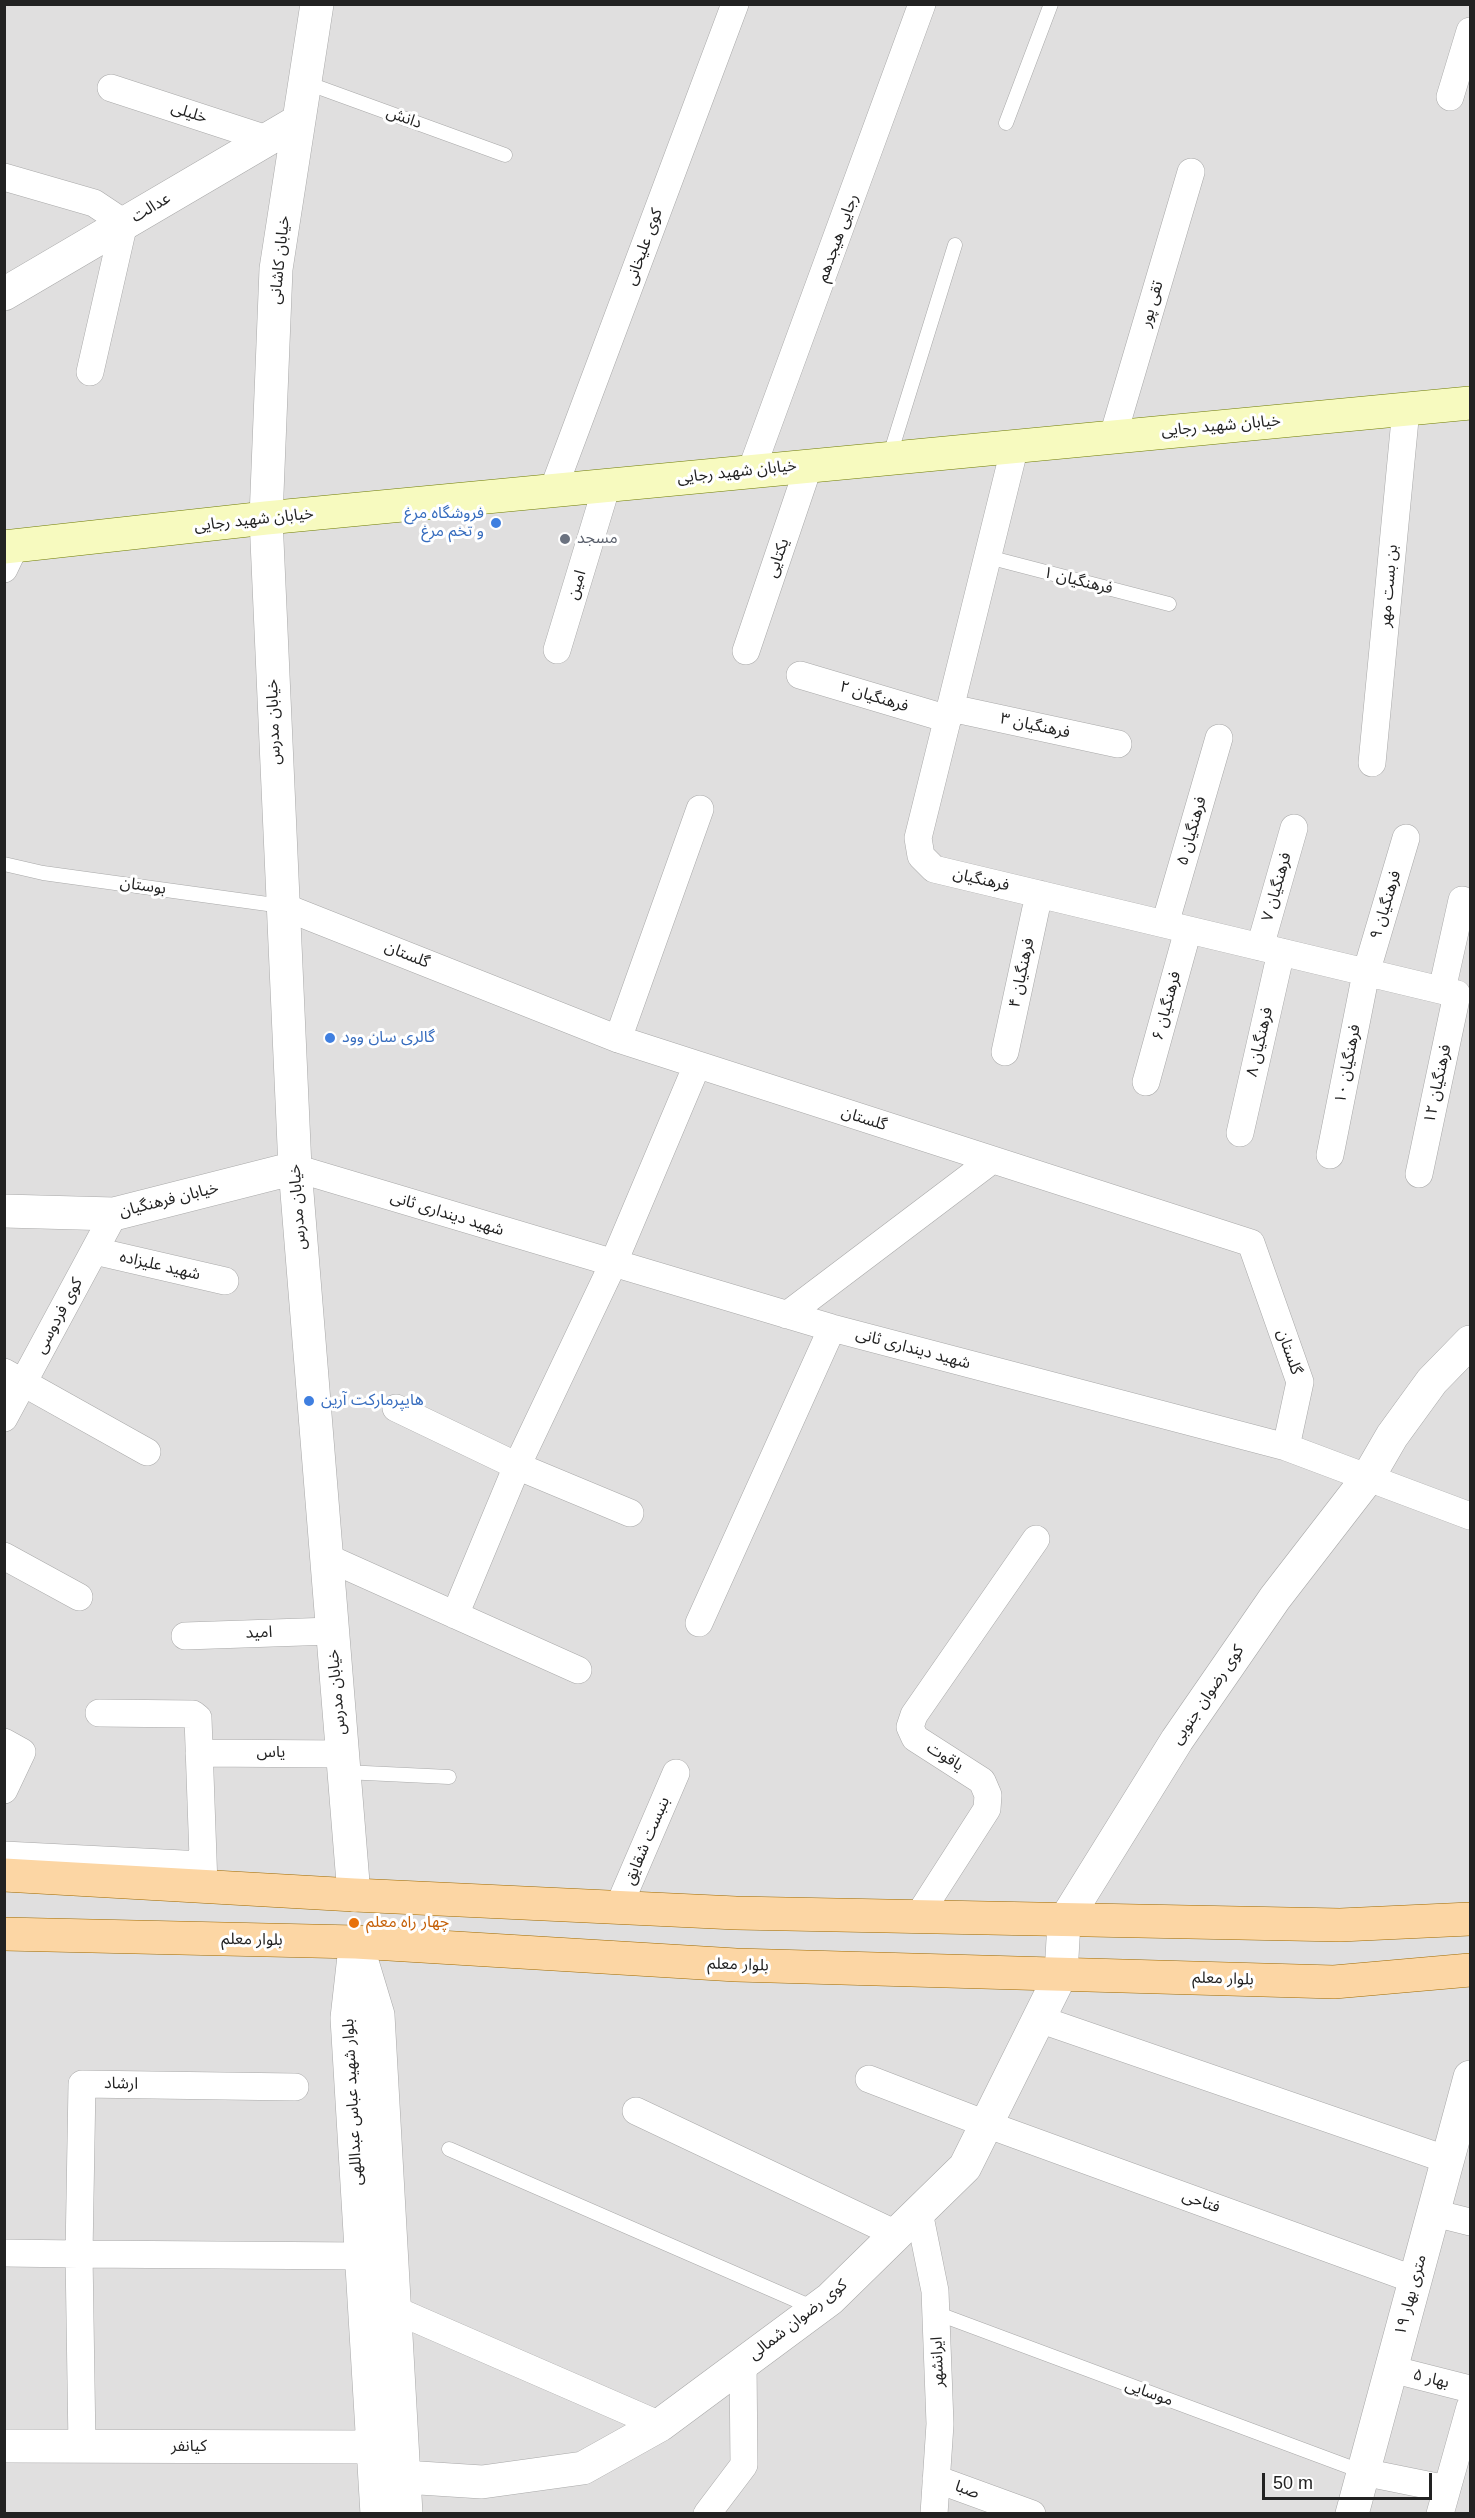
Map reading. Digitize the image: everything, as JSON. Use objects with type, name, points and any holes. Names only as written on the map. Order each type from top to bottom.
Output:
[{"type":"main road","name":"خیابان شهید رجایی","points":[[8,554],[266,518],[1470,403]]},
{"type":"main road","points":[[4,1875],[204,1875],[354,1895],[618,1908],[918,1918],[1340,1925],[1470,1919]]},
{"type":"main road","points":[[354,1895],[356,1942]]},
{"type":"main road","name":"بلوار معلم","points":[[4,1934],[356,1942],[736,1965],[1334,1982],[1470,1970]]},
{"type":"street","name":"خیابان کاشانی","points":[[266,518],[276,269],[317,4]]},
{"type":"street","name":"کوی علیخانی","points":[[554,490],[735,4]]},
{"type":"street","name":"رجایی هیجدهم","points":[[751,471],[922,4]]},
{"type":"street","points":[[1450,96],[1470,31]]},
{"type":"street","name":"خلیلی","points":[[111,88],[267,139]]},
{"type":"street","name":"عدالت","points":[[4,294],[297,122]]},
{"type":"street","name":"تقی پور","points":[[1113,436],[1191,172]]},
{"type":"street","points":[[4,177],[94,203],[124,223],[90,372]]},
{"type":"street","name":"بن بست مهر","points":[[1372,763],[1406,409]]},
{"type":"street","name":"فرهنگیان","points":[[1015,446],[918,838],[921,856],[934,869],[1450,992]]},
{"type":"street","name":"یکتایی","points":[[746,651],[809,465]]},
{"type":"street","name":"امین","points":[[557,650],[608,485]]},
{"type":"street","name":"خیابان مدرس","points":[[266,518],[295,1168],[354,1895]]},
{"type":"street","name":"فرهنگیان ۲","points":[[800,675],[949,714]]},
{"type":"street","name":"فرهنگیان ۳","points":[[949,714],[1118,744]]},
{"type":"street","name":"فرهنگیان ۵","points":[[1176,927],[1219,738]]},
{"type":"street","points":[[618,1039],[700,809]]},
{"type":"street","name":"فرهنگیان ۷","points":[[1270,949],[1294,828]]},
{"type":"street","name":"فرهنگیان ۹","points":[[1366,973],[1406,838]]},
{"type":"street","name":"فرهنگیان ۴","points":[[1005,1052],[1040,894]]},
{"type":"street","name":"فرهنگیان ۱۲","points":[[1419,1174],[1450,992],[1462,900]]},
{"type":"street","name":"گلستان","points":[[282,906],[618,1039],[1251,1243],[1300,1382],[1286,1447]]},
{"type":"street","name":"فرهنگیان ۶","points":[[1146,1082],[1176,927]]},
{"type":"street","name":"فرهنگیان ۸","points":[[1240,1133],[1270,949]]},
{"type":"street","name":"فرهنگیان ۱۰","points":[[1330,1155],[1366,973]]},
{"type":"street","points":[[455,1615],[517,1466],[613,1264],[697,1065]]},
{"type":"street","points":[[787,1315],[992,1160]]},
{"type":"street","name":"خیابان فرهنگیان","points":[[4,1211],[114,1214],[295,1168]]},
{"type":"street","name":"شهید دینداری ثانی","points":[[295,1168],[832,1328],[1286,1447],[1470,1516]]},
{"type":"street","name":"کوی فردوسی","points":[[4,1419],[14,1377],[95,1251],[114,1214]]},
{"type":"street","name":"شهید علیزاده","points":[[95,1251],[225,1281]]},
{"type":"street","points":[[699,1623],[832,1328]]},
{"type":"street","points":[[1367,1479],[1392,1437],[1432,1382],[1470,1342]]},
{"type":"street","points":[[14,1377],[147,1452]]},
{"type":"street","points":[[396,1408],[517,1466],[630,1513]]},
{"type":"street","name":"کوی رضوان جنوبی","points":[[1064,1922],[1177,1740],[1275,1598],[1367,1479]]},
{"type":"street","name":"یاقوت","points":[[918,1918],[987,1809],[988,1795],[982,1781],[915,1738],[910,1727],[914,1715],[1036,1539]]},
{"type":"street","points":[[4,1556],[80,1597]]},
{"type":"street","points":[[326,1557],[578,1670]]},
{"type":"street","name":"امید","points":[[186,1636],[332,1631]]},
{"type":"street","points":[[4,1855],[204,1875],[198,1718],[193,1714],[99,1713]]},
{"type":"street","points":[[4,1742],[22,1752],[4,1790]]},
{"type":"street","name":"یاس","points":[[199,1753],[343,1763]]},
{"type":"street","name":"بنبست شقایق","points":[[618,1908],[676,1773]]},
{"type":"street","points":[[1061,1974],[1064,1922]]},
{"type":"street","name":"بلوار شهید عباس عبداللهی","points":[[356,1942],[347,2018],[377,2514]]},
{"type":"street","name":"بلوار شهید عباس عبداللهی","points":[[356,1942],[378,2015],[406,2514]]},
{"type":"street","name":"کوی رضوان شمالی","points":[[404,2478],[482,2482],[583,2468],[660,2425],[830,2299],[965,2168],[1061,1974]]},
{"type":"street","points":[[1039,2019],[1448,2160]]},
{"type":"street","name":"۱۹ متری بهار","points":[[1352,2514],[1470,2077]]},
{"type":"street","name":"فتاحی","points":[[869,2079],[986,2124],[1416,2280]]},
{"type":"street","name":"ارشاد","points":[[82,2446],[80,2254],[82,2084],[294,2087]]},
{"type":"street","points":[[636,2111],[896,2234]]},
{"type":"street","name":"ایرانشهر","points":[[919,2212],[935,2291],[940,2424],[934,2514]]},
{"type":"street","points":[[1434,2213],[1470,2222]]},
{"type":"street","points":[[4,2253],[361,2256]]},
{"type":"street","points":[[393,2309],[660,2425]]},
{"type":"street","points":[[707,2514],[744,2465],[743,2363]]},
{"type":"street","name":"بهار ۵","points":[[1391,2368],[1470,2389]]},
{"type":"street","points":[[1364,2472],[1443,2501],[1470,2407]]},
{"type":"street","name":"کیانفر","points":[[4,2446],[373,2447]]},
{"type":"street","name":"صبا","points":[[936,2479],[1032,2514]]},
{"type":"lane","points":[[1006,123],[1051,4]]},
{"type":"lane","name":"دانش","points":[[304,82],[505,155]]},
{"type":"lane","points":[[889,458],[955,245]]},
{"type":"lane","name":"فرهنگیان ۱","points":[[987,557],[1169,604]]},
{"type":"lane","name":"بوستان","points":[[4,864],[43,873],[282,906]]},
{"type":"lane","points":[[343,1763],[449,1777]]},
{"type":"lane","points":[[449,2149],[816,2309]]},
{"type":"lane","name":"موسایی","points":[[936,2313],[1364,2472]]},
{"type":"shaded area","points":[[5,5],[1470,5],[1470,2513],[5,2513]]},
{"type":"place","name":"فروشگاه مرغ و تخم مرغ","points":[[496,523]]},
{"type":"place","name":"مسجد","points":[[565,539]]},
{"type":"place","name":"گالری سان وود","points":[[330,1038]]},
{"type":"place","name":"هایپرمارکت آرین","points":[[309,1401]]},
{"type":"place","name":"چهار راه معلم","points":[[354,1923]]}]
